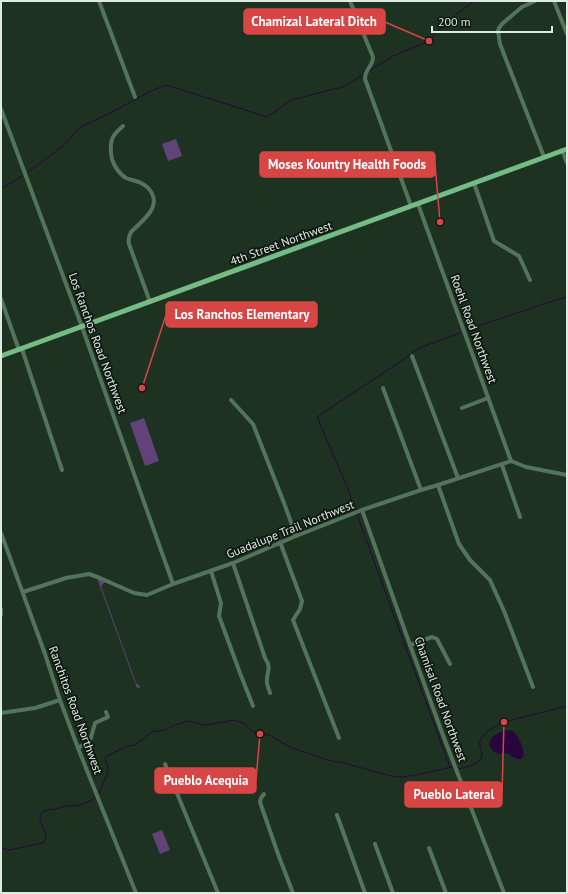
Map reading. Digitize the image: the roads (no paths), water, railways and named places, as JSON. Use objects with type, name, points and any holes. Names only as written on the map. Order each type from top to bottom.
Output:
[{"type":"main road","name":"4th Street Northwest","points":[[1,356],[565,150]]},
{"type":"street","points":[[99,1],[135,97]]},
{"type":"street","points":[[350,1],[374,57],[373,62],[366,71],[365,79],[411,206]]},
{"type":"street","points":[[519,1],[522,7]]},
{"type":"street","points":[[535,1],[522,7],[502,24],[498,31],[500,44],[544,157]]},
{"type":"street","points":[[554,1],[567,34]]},
{"type":"street","name":"Los Ranchos Road Northwest","points":[[1,109],[82,326],[173,584]]},
{"type":"street","points":[[123,126],[113,135],[110,147],[114,164],[118,171],[126,178],[142,183],[149,188],[153,193],[154,199],[152,210],[129,235],[132,252],[150,302]]},
{"type":"street","points":[[565,150],[567,163]]},
{"type":"street","points":[[474,183],[494,241],[519,256],[530,280]]},
{"type":"street","name":"Roehl Road Northwest","points":[[418,204],[510,461]]},
{"type":"street","points":[[1,299],[21,349],[62,470]]},
{"type":"street","points":[[412,356],[458,478]]},
{"type":"street","points":[[383,388],[421,490]]},
{"type":"street","points":[[462,408],[488,398]]},
{"type":"street","points":[[232,400],[253,424],[296,536]]},
{"type":"street","points":[[510,461],[526,467],[567,475]]},
{"type":"street","name":"Guadalupe Trail Northwest","points":[[23,592],[66,578],[89,574],[134,593],[147,595],[173,584],[233,563],[280,542],[362,510],[510,461]]},
{"type":"street","points":[[502,464],[520,517]]},
{"type":"street","points":[[438,485],[459,544],[470,560],[490,580],[504,611],[533,687]]},
{"type":"street","name":"Chamisal Road Northwest","points":[[362,510],[444,738],[504,893]]},
{"type":"street","name":"Ranchitos Road Northwest","points":[[1,533],[60,700],[136,893]]},
{"type":"street","points":[[280,542],[302,601],[300,609],[293,620],[339,738]]},
{"type":"street","points":[[233,563],[265,658],[269,665],[269,672],[266,681],[270,693]]},
{"type":"street","points":[[211,571],[221,603],[220,616],[253,706]]},
{"type":"street","points":[[1,609],[1,615]]},
{"type":"street","points":[[410,645],[432,637],[437,639],[450,664]]},
{"type":"street","points":[[1,713],[35,708],[60,700]]},
{"type":"street","points":[[78,748],[90,741],[95,723],[108,717],[106,712]]},
{"type":"street","points":[[164,764],[218,893]]},
{"type":"street","points":[[264,794],[260,802],[293,893]]},
{"type":"street","points":[[337,815],[366,893]]},
{"type":"street","points":[[375,844],[393,893]]},
{"type":"street","points":[[429,848],[446,893]]},
{"type":"waterway","points":[[369,71],[393,56],[429,41],[459,12],[475,1]]},
{"type":"waterway","points":[[28,172],[62,147],[81,127],[163,86],[168,85],[267,117],[291,100],[342,87],[363,75]]},
{"type":"waterway","points":[[1,189],[22,176]]},
{"type":"waterway","points":[[467,330],[567,297]]},
{"type":"waterway","points":[[354,507],[348,489],[317,417],[419,348],[460,333]]},
{"type":"waterway","points":[[357,515],[450,767]]},
{"type":"waterway","points":[[459,769],[475,764],[481,759],[481,738],[494,727],[504,722],[567,706]]},
{"type":"waterway","points":[[99,793],[108,772],[105,759],[107,756],[127,746],[135,745],[152,732],[165,730],[189,721],[205,725],[235,720],[243,723],[252,731],[269,735],[290,747],[331,761],[340,762],[391,776],[402,777],[416,775],[452,767]]},
{"type":"waterway","points":[[1,848],[9,850],[43,843],[46,836],[40,821],[42,812],[65,806],[80,805],[95,798]]},
{"type":"place","name":"Chamizal Lateral Ditch","points":[[429,41]]},
{"type":"place","name":"Moses Kountry Health Foods","points":[[440,222]]},
{"type":"place","name":"Los Ranchos Elementary","points":[[142,388]]},
{"type":"place","name":"Pueblo Lateral","points":[[504,722]]},
{"type":"place","name":"Pueblo Acequia","points":[[260,734]]}]
